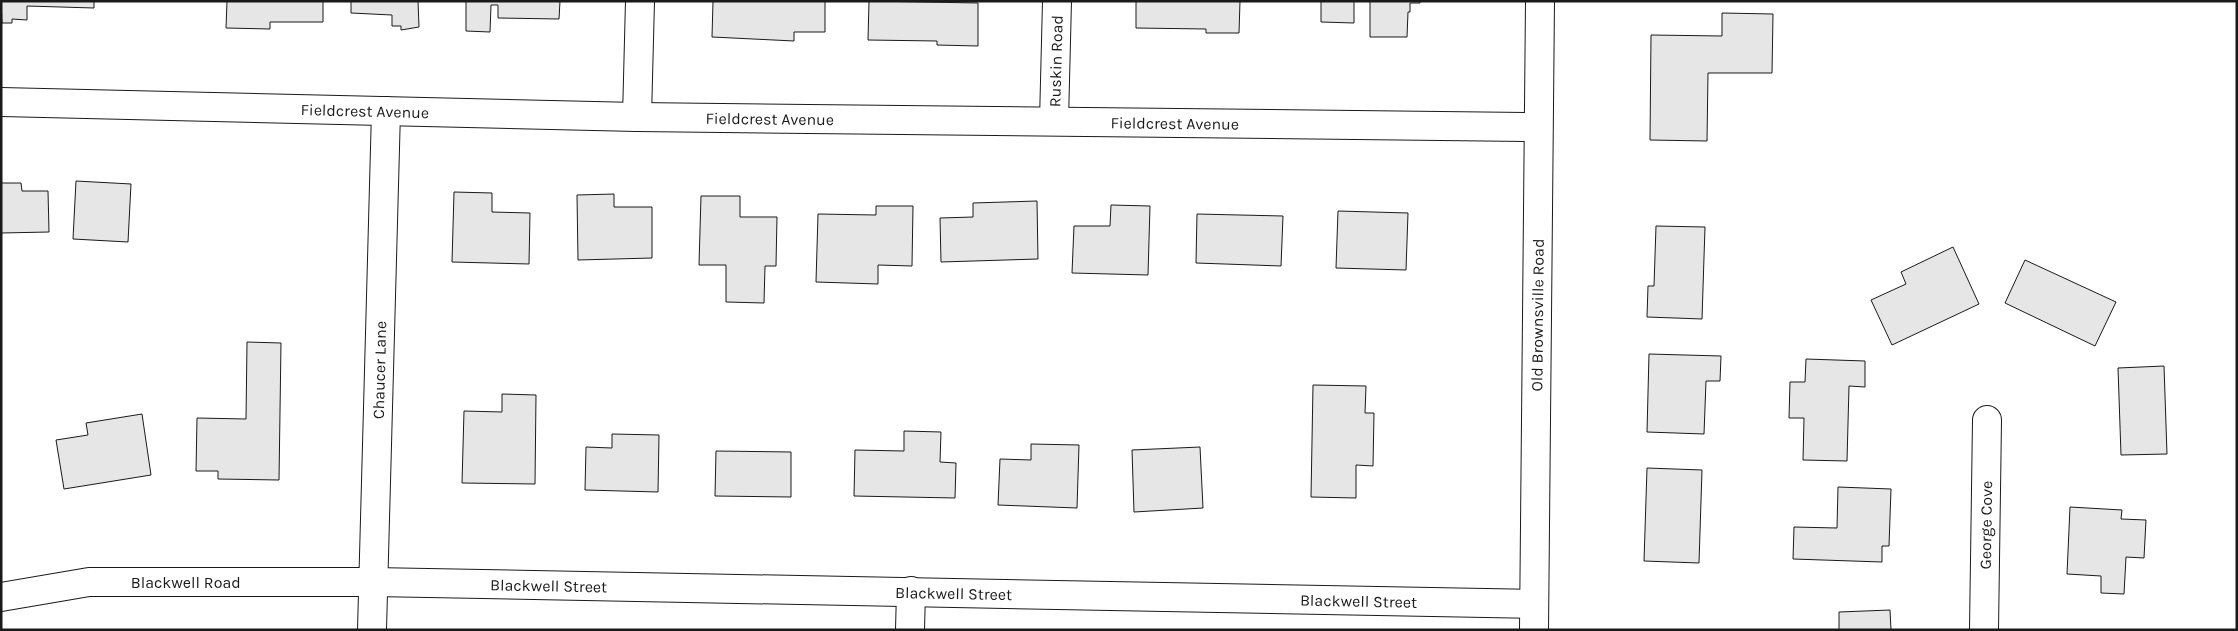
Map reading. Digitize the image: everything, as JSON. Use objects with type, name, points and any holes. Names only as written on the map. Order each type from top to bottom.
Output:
[{"type":"street","points":[[637,117],[640,1]]},
{"type":"street","name":"Ruskin Road","points":[[1054,121],[1057,1]]},
{"type":"street","name":"Old Brownsville Road","points":[[1534,617],[1537,127],[1540,1]]},
{"type":"street","name":"Fieldcrest Avenue","points":[[1,102],[637,117],[1537,127]]},
{"type":"street","name":"Chaucer Lane","points":[[372,630],[386,111]]},
{"type":"street","name":"George Cove","points":[[1984,630],[1987,420]]},
{"type":"street","name":"Blackwell Road","points":[[1,597],[89,582],[373,582]]},
{"type":"street","name":"Blackwell Street","points":[[373,582],[911,591],[1534,617]]},
{"type":"street","points":[[910,630],[911,591]]},
{"type":"building","points":[[1,1],[94,1],[94,8],[27,6],[27,20],[12,19],[12,23],[2,23]]},
{"type":"building","points":[[227,1],[323,1],[323,22],[270,22],[270,29],[226,28]]},
{"type":"building","points":[[351,1],[418,1],[419,27],[401,30],[401,26],[392,26],[392,15],[351,13]]},
{"type":"building","points":[[466,1],[560,1],[559,19],[498,18],[498,5],[491,5],[490,32],[466,31]]},
{"type":"building","points":[[713,1],[825,1],[825,32],[794,32],[794,41],[712,37]]},
{"type":"building","points":[[869,1],[978,3],[978,46],[937,45],[937,41],[868,40]]},
{"type":"building","points":[[1136,1],[1240,1],[1239,33],[1206,33],[1206,29],[1136,28]]},
{"type":"building","points":[[1321,1],[1354,1],[1354,23],[1321,22]]},
{"type":"building","points":[[1370,1],[1420,1],[1420,3],[1410,3],[1407,37],[1370,37]]},
{"type":"building","points":[[1722,13],[1773,14],[1772,73],[1708,73],[1707,141],[1650,140],[1651,35],[1722,36]]},
{"type":"building","points":[[76,181],[131,184],[128,242],[73,239]]},
{"type":"building","points":[[1,183],[21,183],[22,191],[48,191],[49,232],[1,233]]},
{"type":"building","points":[[454,192],[492,193],[492,212],[530,213],[529,264],[452,262]]},
{"type":"building","points":[[614,194],[614,207],[652,207],[652,258],[578,260],[577,195]]},
{"type":"building","points":[[701,196],[740,196],[740,217],[777,217],[776,266],[765,266],[764,303],[726,302],[726,265],[699,265]]},
{"type":"building","points":[[1037,201],[1038,259],[941,262],[940,218],[973,217],[973,203]]},
{"type":"building","points":[[1111,205],[1150,206],[1148,275],[1072,273],[1074,226],[1110,226]]},
{"type":"building","points":[[876,206],[913,206],[912,266],[878,265],[878,284],[816,282],[818,214],[876,215]]},
{"type":"building","points":[[1338,211],[1408,213],[1406,270],[1336,268]]},
{"type":"building","points":[[1197,214],[1283,216],[1281,266],[1196,263]]},
{"type":"building","points":[[1656,226],[1705,227],[1702,319],[1647,317],[1648,286],[1654,286]]},
{"type":"building","points":[[1953,247],[1979,304],[1892,345],[1871,300],[1906,284],[1901,272]]},
{"type":"building","points":[[2025,260],[2116,302],[2095,346],[2005,303]]},
{"type":"building","points":[[247,342],[281,343],[279,480],[218,479],[218,471],[196,471],[197,418],[246,419]]},
{"type":"building","points":[[1649,354],[1721,356],[1720,381],[1706,381],[1704,434],[1647,432]]},
{"type":"building","points":[[1806,359],[1865,361],[1865,387],[1849,386],[1847,461],[1803,460],[1804,418],[1789,418],[1790,382],[1805,382]]},
{"type":"building","points":[[2164,366],[2167,454],[2121,455],[2118,368]]},
{"type":"building","points":[[1313,385],[1366,386],[1365,413],[1374,413],[1373,466],[1356,465],[1356,498],[1311,497]]},
{"type":"building","points":[[502,394],[536,395],[535,484],[462,483],[464,411],[502,412]]},
{"type":"building","points":[[142,414],[151,475],[64,489],[56,440],[88,435],[86,423]]},
{"type":"building","points":[[904,431],[941,432],[940,462],[956,463],[955,498],[854,496],[855,450],[904,451]]},
{"type":"building","points":[[612,434],[659,435],[658,492],[585,490],[586,447],[612,448]]},
{"type":"building","points":[[1031,444],[1079,445],[1077,508],[998,505],[1000,459],[1031,460]]},
{"type":"building","points":[[1200,447],[1203,508],[1134,512],[1132,450]]},
{"type":"building","points":[[716,451],[791,452],[791,497],[715,496]]},
{"type":"building","points":[[1647,468],[1702,470],[1699,563],[1644,561]]},
{"type":"building","points":[[1838,487],[1891,489],[1889,546],[1882,546],[1882,562],[1793,559],[1794,527],[1837,528]]},
{"type":"building","points":[[2070,507],[2122,510],[2121,519],[2146,520],[2144,558],[2126,557],[2124,594],[2101,593],[2101,576],[2067,574]]},
{"type":"building","points":[[1890,610],[1891,630],[1839,630],[1839,612]]}]
